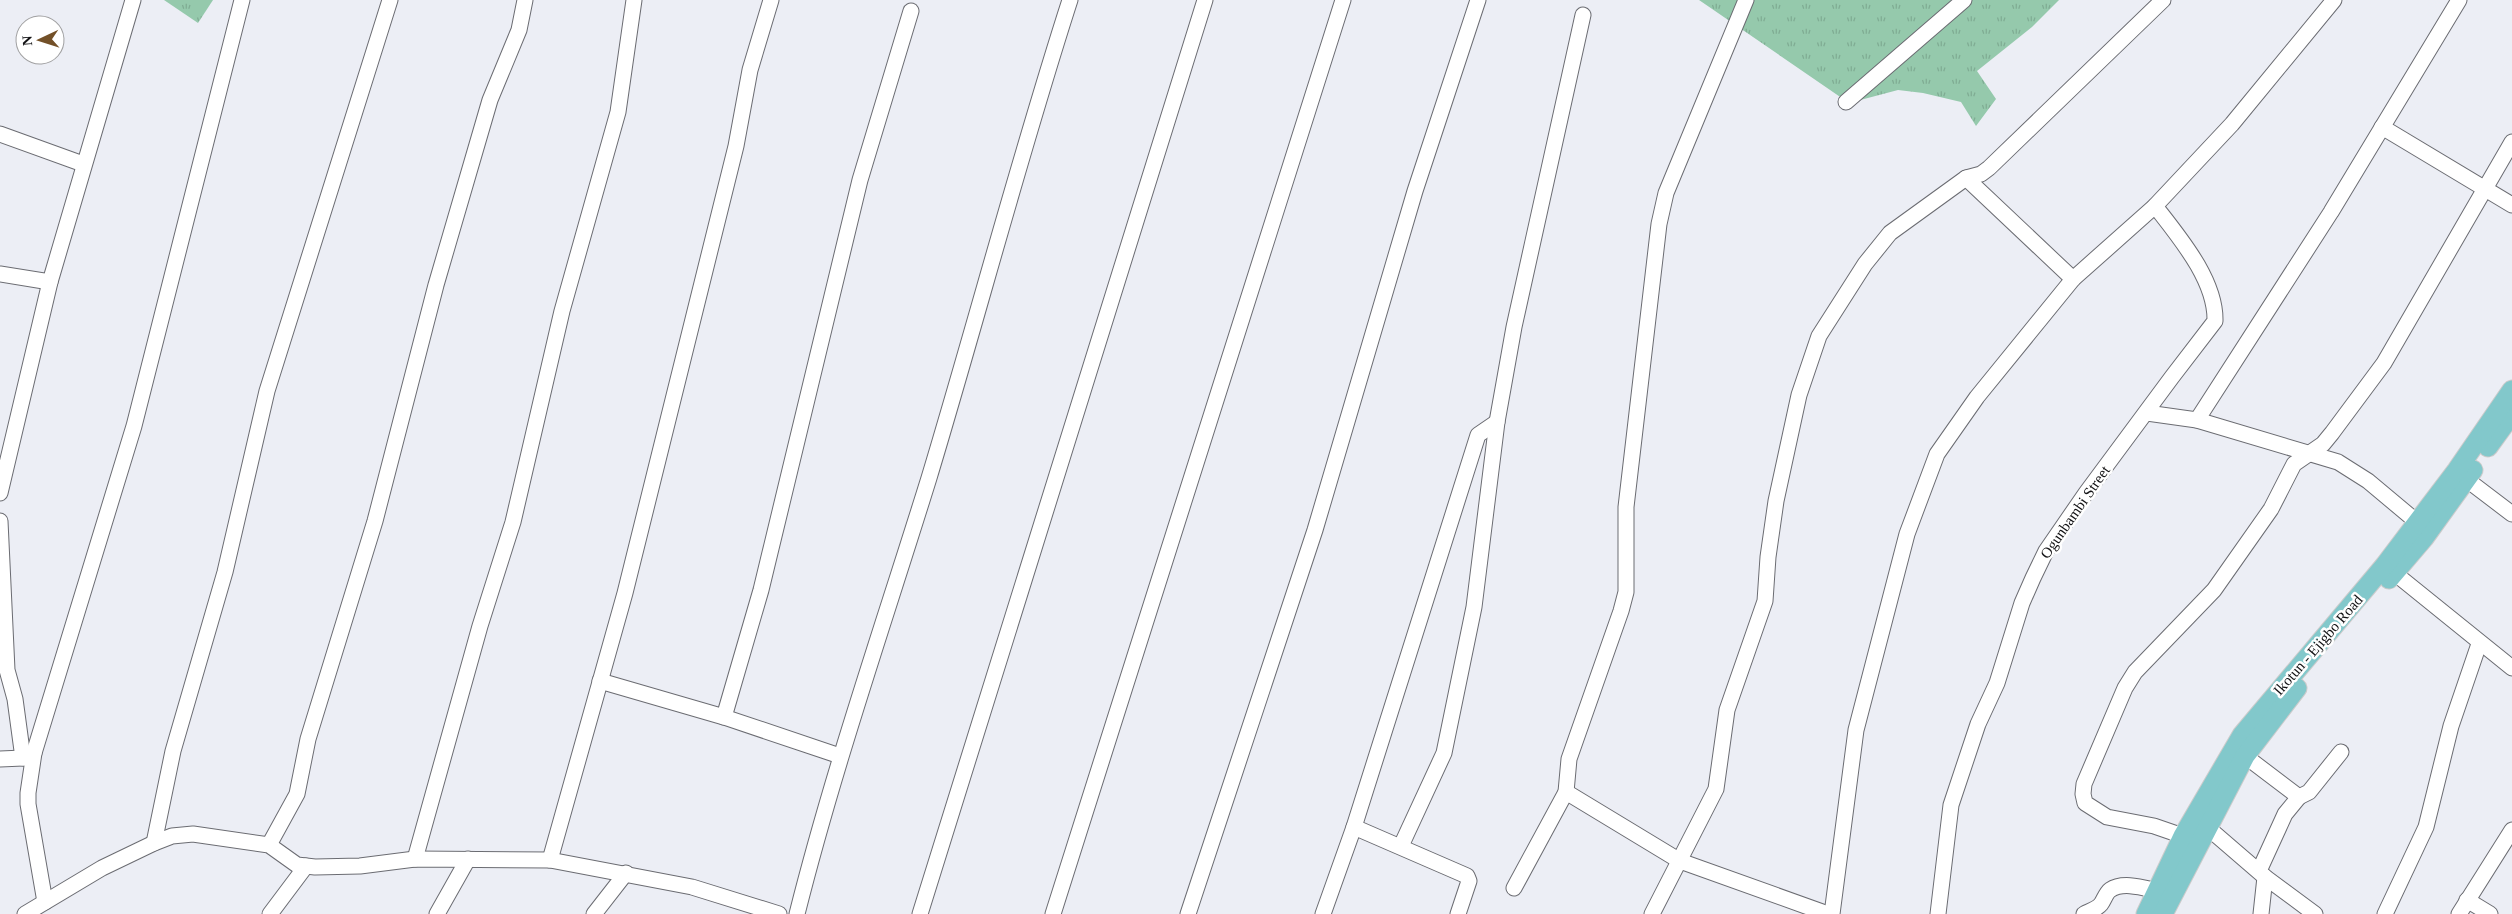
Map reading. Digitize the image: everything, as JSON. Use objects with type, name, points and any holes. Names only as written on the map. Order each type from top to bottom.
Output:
[{"type":"main road","name":"Ikotun - Ejigbo Road","points":[[2163,914],[2245,756],[2390,569],[2417,522],[2457,470],[2512,390]]},
{"type":"main road","name":"Ikotun - Ejigbo Road","points":[[2146,914],[2183,836],[2242,735],[2390,569],[2466,479],[2512,414]]},
{"type":"street","points":[[0,493],[50,282],[83,164],[133,0]]},
{"type":"street","points":[[28,755],[134,426],[242,0]]},
{"type":"street","points":[[154,843],[172,751],[225,572],[267,391],[390,0]]},
{"type":"street","points":[[269,845],[297,794],[308,739],[374,520],[436,285],[490,100],[516,37],[525,0]]},
{"type":"street","points":[[415,859],[480,626],[513,522],[562,311],[618,112],[634,0]]},
{"type":"street","points":[[550,860],[625,593],[736,146],[750,70],[771,0]]},
{"type":"street","points":[[797,914],[840,756],[865,685],[926,486],[1024,142],[1070,0]]},
{"type":"street","points":[[920,914],[1205,0]]},
{"type":"street","points":[[1053,914],[1343,0]]},
{"type":"street","points":[[1188,914],[1315,530],[1415,191],[1478,0]]},
{"type":"street","points":[[1514,888],[1566,792],[1569,760],[1614,634],[1626,592],[1626,507],[1661,213],[1666,193],[1746,0]]},
{"type":"street","points":[[1846,102],[1964,0]]},
{"type":"street","points":[[1652,914],[1716,789],[1727,710],[1766,601],[1768,557],[1776,501],[1799,395],[1818,336],[1864,264],[1890,233],[1966,178],[1981,174],[1999,159],[2163,0]]},
{"type":"street","points":[[1566,792],[1680,862],[1830,914],[1856,730],[1907,534],[1937,454],[1976,398],[2073,279],[2154,206],[2232,124],[2334,0]]},
{"type":"street","points":[[2197,420],[2331,212],[2459,0]]},
{"type":"street","points":[[724,717],[761,590],[860,180],[911,12]]},
{"type":"street","points":[[1401,846],[1444,753],[1474,607],[1498,422],[1514,327],[1583,15]]},
{"type":"street","points":[[2382,127],[2512,205]]},
{"type":"street","points":[[0,134],[83,164]]},
{"type":"street","points":[[2183,836],[2154,826],[2126,822],[2094,810],[2086,803],[2083,794],[2084,784],[2125,688],[2135,672],[2214,590],[2271,509],[2294,464],[2309,455],[2332,433],[2384,363],[2512,142]]},
{"type":"street","points":[[1966,178],[2073,279]]},
{"type":"street","name":"Ogunbambi Street","points":[[1938,914],[1951,805],[1978,724],[2009,650],[2026,594],[2046,551],[2172,376],[2215,321],[2214,303],[2192,256],[2154,206]]},
{"type":"street","points":[[0,274],[50,282]]},
{"type":"street","points":[[2147,413],[2197,420],[2309,455],[2338,462],[2353,470],[2417,522]]},
{"type":"street","points":[[1323,914],[1354,827],[1478,435],[1498,422]]},
{"type":"street","points":[[2466,479],[2512,514]]},
{"type":"street","points":[[0,520],[7,670],[28,755],[28,804],[45,902]]},
{"type":"street","points":[[2390,569],[2479,644],[2512,668]]},
{"type":"street","points":[[2385,914],[2426,827],[2451,726],[2479,644]]},
{"type":"street","points":[[600,682],[724,717],[840,756]]},
{"type":"street","points":[[2261,914],[2262,874],[2285,814],[2299,797],[2309,792],[2341,752]]},
{"type":"street","points":[[0,759],[28,755]]},
{"type":"street","points":[[2245,756],[2299,797]]},
{"type":"street","points":[[1354,827],[1401,846],[1469,878],[1458,914]]},
{"type":"street","points":[[2208,827],[2262,874],[2314,914]]},
{"type":"street","points":[[2459,914],[2512,830]]},
{"type":"street","points":[[25,914],[102,868],[154,843],[172,836],[193,834],[269,845],[297,865],[306,866],[360,866],[415,859],[550,860],[578,867],[626,873],[692,887],[752,910],[779,914]]},
{"type":"street","points":[[437,914],[468,859]]},
{"type":"street","points":[[270,914],[306,866]]},
{"type":"street","points":[[594,914],[626,873]]},
{"type":"street","points":[[2084,914],[2094,910],[2101,904],[2109,890],[2130,886],[2158,891]]},
{"type":"street","points":[[2467,900],[2490,914]]},
{"type":"green space","points":[[164,0],[213,0],[198,23]]},
{"type":"green space","points":[[1699,0],[2059,0],[2032,27],[1977,71],[1996,99],[1976,126],[1961,102],[1923,93],[1898,90],[1849,103]]}]
